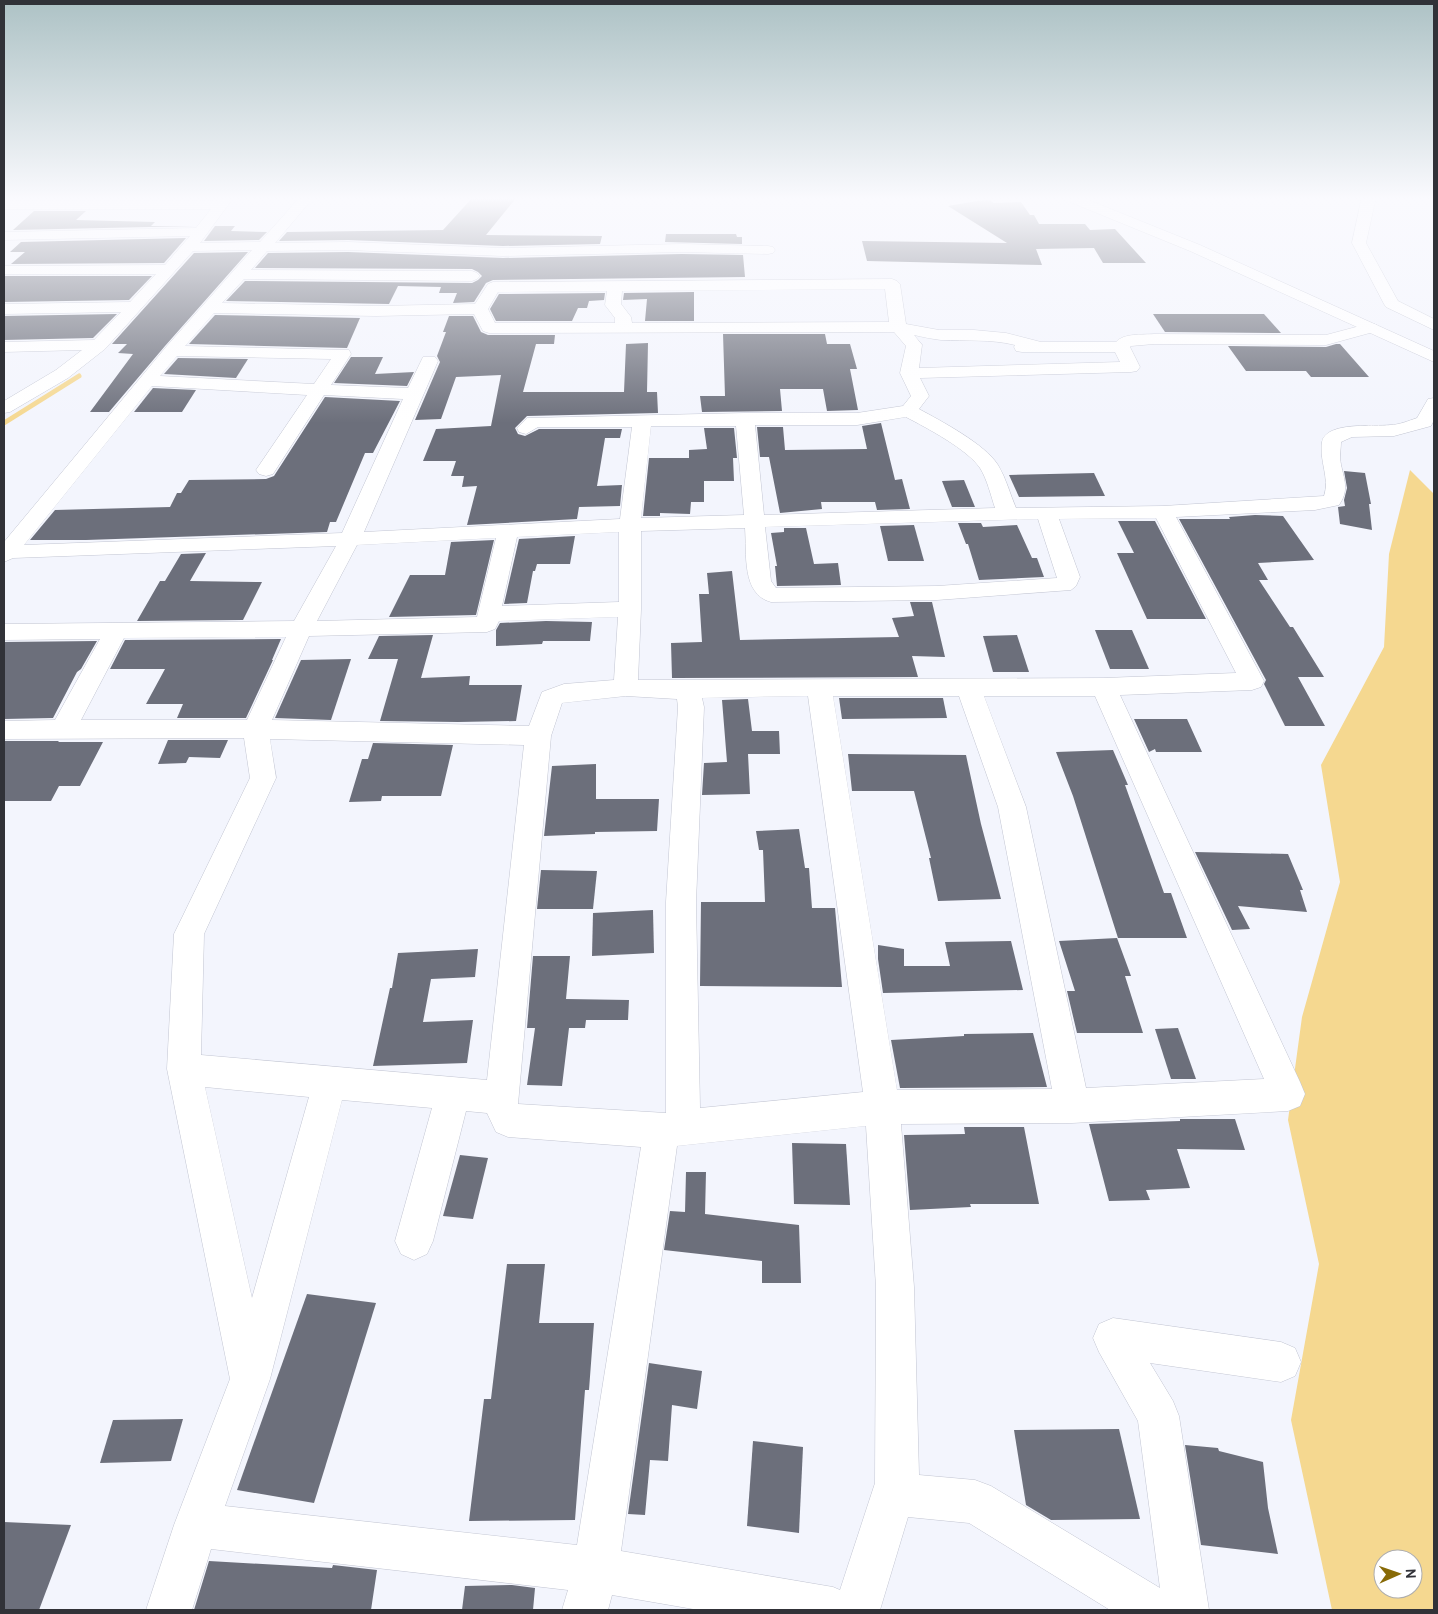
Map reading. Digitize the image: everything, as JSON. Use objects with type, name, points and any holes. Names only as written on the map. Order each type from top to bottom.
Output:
[{"type":"main road","points":[[4,408],[62,374],[99,345],[165,272]]},
{"type":"main road","points":[[1249,272],[1434,356]]},
{"type":"main road","points":[[1266,272],[1434,347]]},
{"type":"main road","points":[[1375,272],[1392,304],[1434,325]]},
{"type":"main road","points":[[4,553],[172,351],[240,274],[472,276]]},
{"type":"main road","points":[[480,310],[493,287],[892,284],[898,327],[914,345],[939,348],[1121,347]]},
{"type":"main road","points":[[615,286],[613,305],[623,317],[624,329]]},
{"type":"main road","points":[[4,309],[134,307]]},
{"type":"main road","points":[[210,308],[376,311],[480,310]]},
{"type":"main road","points":[[480,310],[489,328],[898,327],[939,335],[974,335],[1006,338],[1042,347]]},
{"type":"main road","points":[[1121,347],[1126,340],[1154,339],[1326,340],[1371,328]]},
{"type":"main road","points":[[4,347],[99,345]]},
{"type":"main road","points":[[909,411],[920,396],[909,373],[914,345]]},
{"type":"main road","points":[[909,373],[1131,367],[1121,347]]},
{"type":"main road","points":[[172,351],[343,354],[266,470]]},
{"type":"main road","points":[[256,386],[281,352]]},
{"type":"main road","points":[[250,1380],[184,1069],[189,934],[263,778],[254,729],[301,629],[350,539],[429,361]]},
{"type":"main road","points":[[147,381],[317,391],[414,394]]},
{"type":"main road","points":[[4,394],[27,393]]},
{"type":"main road","points":[[4,553],[508,532],[630,525],[1046,513],[1163,512],[1283,507],[1332,501],[1337,491],[1335,473],[1330,459],[1332,440],[1339,434],[1361,431],[1392,431],[1424,422],[1434,403]]},
{"type":"main road","points":[[526,428],[534,422],[857,419],[909,411],[946,432],[972,450],[989,466],[1008,514]]},
{"type":"main road","points":[[745,419],[760,581],[764,590],[771,595],[937,593],[1063,584],[1068,581],[1069,576],[1046,513]]},
{"type":"main road","points":[[626,687],[630,609],[630,525],[642,421]]},
{"type":"main road","points":[[1104,687],[1288,1094],[1072,1106],[882,1107],[672,1129],[508,1120],[501,1106],[538,736],[551,698],[564,693],[626,687],[684,690],[819,687],[1104,687],[1252,681],[1163,512]]},
{"type":"main road","points":[[4,632],[301,629],[487,624],[508,532]]},
{"type":"main road","points":[[489,614],[630,609]]},
{"type":"main road","points":[[63,730],[116,631]]},
{"type":"main road","points":[[819,687],[882,1107],[895,1287],[897,1483],[857,1610]]},
{"type":"main road","points":[[968,687],[1012,807],[1072,1106]]},
{"type":"main road","points":[[591,1590],[672,1129],[691,707],[689,696],[684,690]]},
{"type":"main road","points":[[4,730],[254,729],[538,736]]},
{"type":"main road","points":[[184,1069],[502,1098]]},
{"type":"main road","points":[[169,1610],[196,1525],[250,1380],[330,1082]]},
{"type":"main road","points":[[414,1241],[453,1094]]},
{"type":"main road","points":[[1186,1610],[1158,1416],[1113,1338],[1281,1362]]},
{"type":"main road","points":[[893,1494],[975,1502],[1154,1610]]},
{"type":"main road","points":[[196,1525],[591,1590],[833,1610]]},
{"type":"shaded area","points":[[1410,470],[1434,494],[1434,1610],[1332,1610],[1291,1420],[1319,1264],[1288,1120],[1302,1017],[1340,882],[1321,765],[1384,647],[1389,554]]},
{"type":"building","points":[[177,272],[230,272],[109,412],[90,412],[133,354],[118,353],[127,344],[112,344]]},
{"type":"building","points":[[478,272],[745,272],[745,277],[493,280],[486,283],[474,302],[453,303],[457,293],[439,293],[441,287],[398,286],[389,304],[226,301],[245,281],[472,283],[482,276]]},
{"type":"building","points":[[4,276],[152,276],[129,300],[4,302]]},
{"type":"building","points":[[694,292],[694,321],[645,321],[647,299],[623,300],[624,293]]},
{"type":"building","points":[[605,293],[604,300],[589,301],[587,308],[578,308],[572,321],[496,321],[490,309],[499,294]]},
{"type":"building","points":[[117,314],[93,338],[4,340],[4,316]]},
{"type":"building","points":[[1153,314],[1264,314],[1281,333],[1165,332]]},
{"type":"building","points":[[215,315],[360,318],[347,348],[189,344]]},
{"type":"building","points":[[449,316],[473,316],[481,332],[488,335],[555,335],[554,344],[536,344],[523,392],[624,392],[626,344],[648,343],[647,392],[657,392],[658,413],[527,416],[515,428],[518,434],[525,436],[539,429],[622,429],[620,438],[605,438],[597,486],[622,485],[620,506],[579,507],[577,519],[467,525],[477,486],[462,487],[464,476],[451,476],[456,461],[423,461],[436,429],[491,426],[501,375],[456,377],[441,419],[415,420],[440,362],[437,356],[446,332],[443,332]]},
{"type":"building","points":[[723,334],[825,334],[827,344],[850,344],[857,369],[850,369],[858,410],[827,411],[823,389],[780,389],[782,411],[702,412],[700,396],[725,396]]},
{"type":"building","points":[[1340,344],[1369,377],[1311,377],[1306,371],[1246,371],[1228,346],[1326,347]]},
{"type":"building","points":[[351,357],[383,357],[375,374],[414,372],[407,386],[334,383]]},
{"type":"building","points":[[178,358],[248,359],[236,378],[164,374]]},
{"type":"building","points":[[153,388],[196,390],[182,412],[134,412]]},
{"type":"building","points":[[325,397],[400,401],[373,453],[365,453],[336,522],[330,522],[327,532],[86,540],[30,540],[55,510],[170,507],[177,493],[181,493],[189,480],[266,479],[274,476]]},
{"type":"building","points":[[881,423],[895,480],[902,479],[910,509],[877,510],[875,502],[821,502],[822,509],[780,513],[769,457],[760,457],[757,427],[783,427],[785,450],[867,449],[862,426]]},
{"type":"building","points":[[704,428],[734,428],[737,458],[733,458],[734,481],[704,481],[704,502],[691,502],[690,514],[660,513],[660,516],[643,516],[649,458],[689,458],[689,450],[707,449]]},
{"type":"building","points":[[1344,471],[1365,473],[1371,504],[1369,504],[1372,530],[1340,524],[1338,507],[1345,506],[1344,500],[1347,488]]},
{"type":"building","points":[[1094,473],[1105,496],[1019,497],[1009,475]]},
{"type":"building","points":[[964,480],[975,507],[952,507],[942,481]]},
{"type":"building","points":[[1255,515],[1283,516],[1314,560],[1258,563],[1268,580],[1259,580],[1290,627],[1293,627],[1324,677],[1298,677],[1325,726],[1285,726],[1264,684],[1266,680],[1179,519],[1230,519],[1229,517]]},
{"type":"building","points":[[1118,521],[1155,521],[1206,619],[1147,619],[1117,553],[1134,553]]},
{"type":"building","points":[[958,523],[981,523],[983,527],[1017,525],[1032,558],[1037,558],[1044,577],[979,580],[968,544],[966,544]]},
{"type":"building","points":[[914,525],[924,561],[888,561],[880,526]]},
{"type":"building","points":[[784,528],[806,528],[814,564],[838,563],[841,585],[777,586],[775,566],[777,566],[771,533],[784,532]]},
{"type":"building","points":[[575,536],[570,564],[537,564],[535,571],[533,571],[527,603],[504,604],[519,539]]},
{"type":"building","points":[[494,540],[476,615],[389,617],[410,575],[445,575],[451,542]]},
{"type":"building","points":[[206,553],[190,581],[262,582],[243,620],[137,621],[160,581],[165,581],[181,554]]},
{"type":"building","points":[[732,571],[740,640],[899,637],[892,618],[914,616],[910,602],[932,602],[945,657],[912,656],[918,677],[672,678],[671,643],[702,642],[699,594],[709,594],[707,573]]},
{"type":"building","points":[[592,622],[590,641],[543,641],[542,644],[496,646],[496,630],[500,623]]},
{"type":"building","points":[[1095,630],[1132,630],[1149,669],[1110,669]]},
{"type":"building","points":[[433,635],[421,678],[470,676],[469,685],[522,685],[516,721],[380,721],[398,659],[368,659],[379,636]]},
{"type":"building","points":[[1017,635],[1029,672],[993,672],[983,636]]},
{"type":"building","points":[[281,639],[246,718],[177,718],[183,704],[146,704],[165,669],[110,669],[125,640]]},
{"type":"building","points":[[97,641],[81,669],[77,672],[53,718],[4,719],[4,642]]},
{"type":"building","points":[[351,659],[331,720],[275,718],[301,660]]},
{"type":"building","points":[[839,698],[943,698],[947,718],[842,719]]},
{"type":"building","points":[[748,699],[752,731],[779,731],[780,754],[748,754],[750,794],[702,795],[704,763],[727,762],[722,700]]},
{"type":"building","points":[[1134,719],[1187,719],[1202,752],[1156,752],[1155,749],[1149,752]]},
{"type":"building","points":[[168,740],[228,740],[220,758],[189,757],[186,763],[158,764]]},
{"type":"building","points":[[4,741],[103,742],[80,786],[59,786],[51,801],[4,801]]},
{"type":"building","points":[[373,743],[453,745],[441,796],[382,796],[381,801],[349,802],[362,759],[368,759]]},
{"type":"building","points":[[1113,750],[1128,785],[1125,785],[1164,893],[1171,893],[1187,938],[1118,938],[1073,796],[1056,752]]},
{"type":"building","points":[[848,754],[966,755],[981,824],[1001,899],[938,901],[929,858],[931,858],[914,791],[852,791]]},
{"type":"building","points":[[596,764],[596,799],[659,799],[657,831],[595,832],[595,834],[544,836],[552,766]]},
{"type":"building","points":[[799,829],[805,868],[809,868],[812,908],[835,908],[842,987],[700,986],[701,902],[765,902],[763,850],[759,850],[756,831]]},
{"type":"building","points":[[1195,852],[1288,854],[1303,890],[1300,890],[1307,912],[1238,906],[1250,929],[1232,930]]},
{"type":"building","points":[[541,870],[597,871],[593,909],[537,909]]},
{"type":"building","points":[[653,910],[654,953],[592,956],[593,913]]},
{"type":"building","points":[[1117,938],[1131,976],[1125,976],[1143,1033],[1077,1033],[1067,991],[1075,991],[1059,941]]},
{"type":"building","points":[[1011,941],[1023,990],[883,993],[878,945],[904,949],[904,966],[950,966],[945,942]]},
{"type":"building","points":[[478,949],[475,977],[431,979],[423,1022],[473,1020],[467,1063],[373,1066],[390,988],[392,988],[398,953]]},
{"type":"building","points":[[533,956],[570,956],[566,999],[629,1000],[628,1020],[586,1020],[585,1028],[569,1028],[562,1086],[527,1085],[535,1028],[527,1028]]},
{"type":"building","points":[[1178,1028],[1196,1079],[1171,1079],[1155,1029]]},
{"type":"building","points":[[1033,1033],[1047,1087],[900,1088],[891,1040],[964,1036],[964,1034]]},
{"type":"building","points":[[1180,1119],[1235,1119],[1245,1150],[1177,1149],[1190,1188],[1146,1190],[1150,1200],[1109,1201],[1089,1124],[1180,1121]]},
{"type":"building","points":[[964,1127],[1024,1127],[1039,1204],[970,1204],[971,1207],[910,1210],[904,1135],[965,1134]]},
{"type":"building","points":[[792,1143],[846,1144],[850,1205],[794,1204]]},
{"type":"building","points":[[460,1155],[488,1158],[473,1219],[443,1216]]},
{"type":"building","points":[[686,1172],[706,1172],[705,1214],[799,1225],[801,1283],[762,1283],[762,1261],[664,1250],[670,1211],[685,1212]]},
{"type":"building","points":[[507,1264],[545,1264],[539,1323],[594,1323],[589,1390],[585,1390],[575,1520],[469,1521],[484,1399],[491,1399]]},
{"type":"building","points":[[307,1294],[376,1303],[314,1503],[237,1490]]},
{"type":"building","points":[[649,1363],[702,1371],[697,1409],[672,1405],[668,1461],[650,1460],[645,1515],[628,1514]]},
{"type":"building","points":[[183,1419],[171,1461],[100,1463],[113,1420]]},
{"type":"building","points":[[1119,1429],[1140,1519],[1051,1520],[1026,1505],[1014,1430]]},
{"type":"building","points":[[753,1441],[803,1447],[799,1533],[747,1526]]},
{"type":"building","points":[[1185,1445],[1218,1448],[1219,1451],[1263,1462],[1268,1508],[1278,1554],[1201,1545]]},
{"type":"building","points":[[4,1522],[71,1525],[39,1610],[4,1610]]},
{"type":"building","points":[[209,1561],[332,1568],[333,1565],[377,1570],[371,1610],[194,1610]]},
{"type":"building","points":[[512,1585],[535,1588],[533,1610],[462,1610],[465,1586]]},
{"type":"waterway","points":[[4,423],[79,376]]}]
